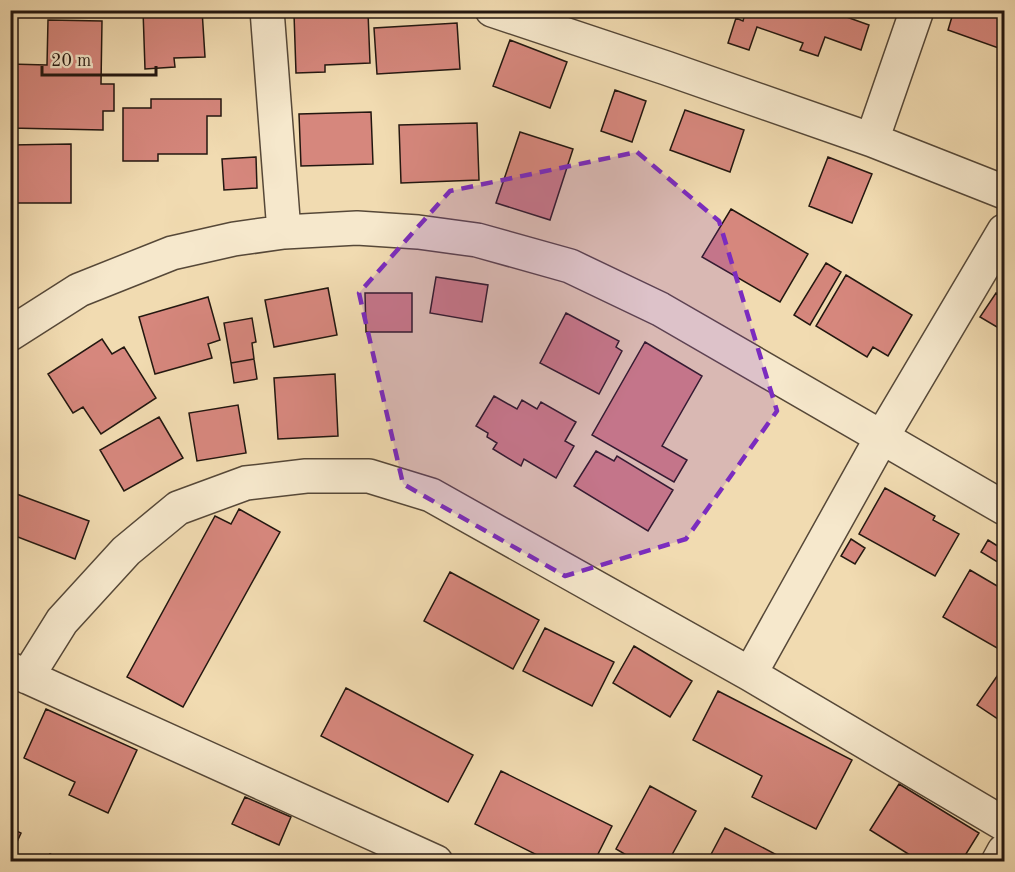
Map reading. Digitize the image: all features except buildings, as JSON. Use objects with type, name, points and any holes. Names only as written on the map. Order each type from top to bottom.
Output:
[{"type":"street","points":[[267,10],[284,232]]},
{"type":"street","points":[[492,10],[872,140],[1005,192]]},
{"type":"street","points":[[872,140],[917,10]]},
{"type":"street","points":[[10,334],[79,290],[172,253],[234,238],[284,232],[357,228],[417,232],[477,240],[570,266],[660,309],[1005,508]]},
{"type":"street","points":[[750,674],[882,437],[1005,231]]},
{"type":"street","points":[[435,861],[19,673],[62,621],[126,551],[178,508],[246,483],[306,476],[369,476],[431,495],[750,674],[1005,824]]},
{"type":"street","points":[[998,861],[1005,851]]},
{"type":"highlighted area","points":[[637,152],[719,221],[777,411],[686,539],[565,576],[403,484],[359,293],[450,191]]}]
